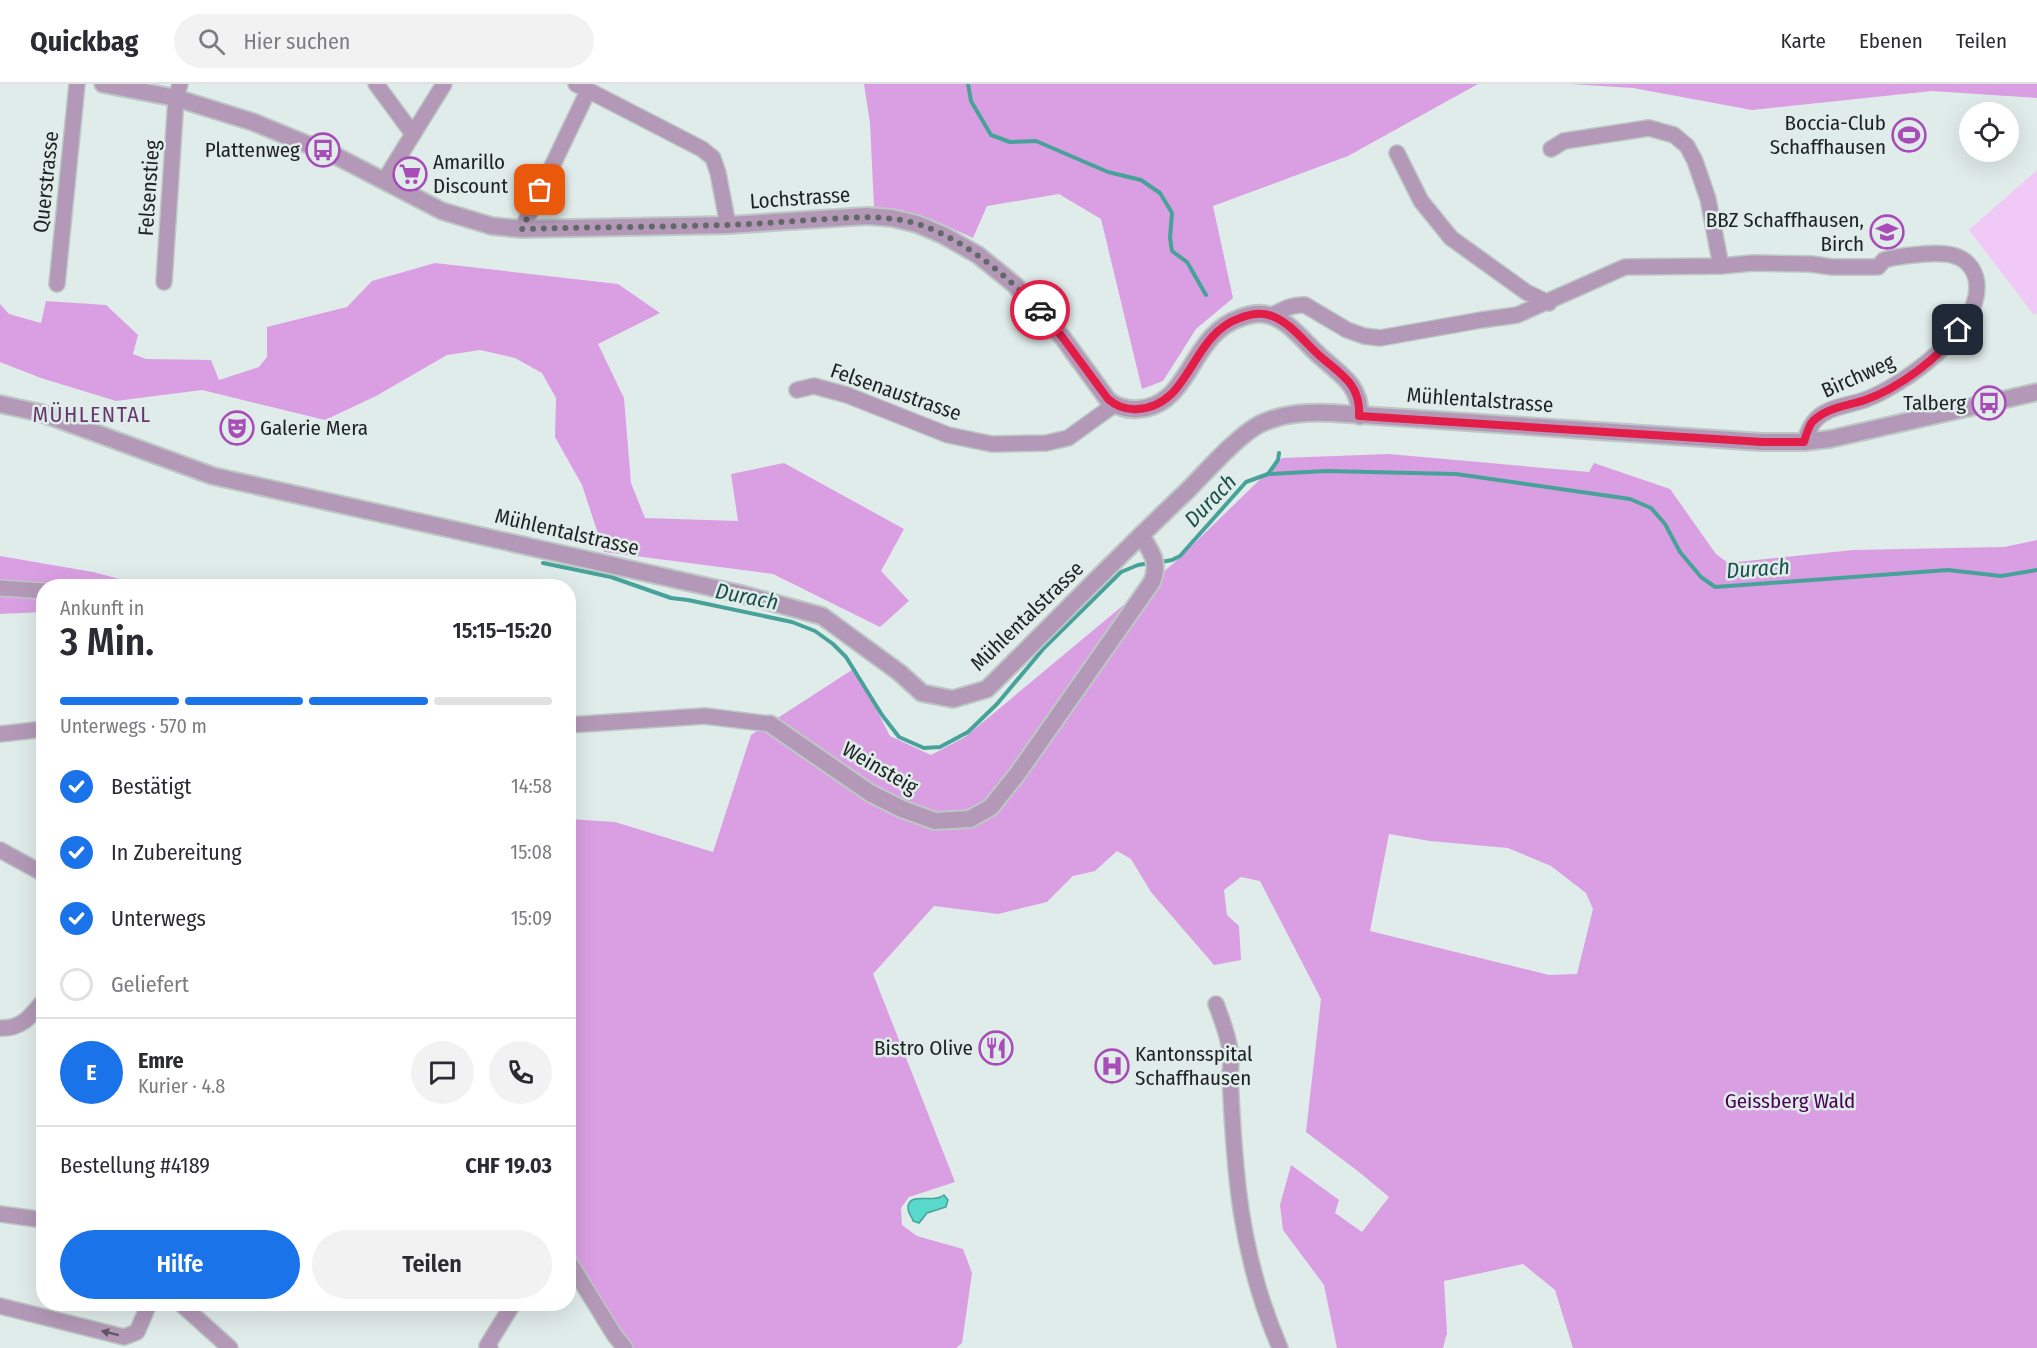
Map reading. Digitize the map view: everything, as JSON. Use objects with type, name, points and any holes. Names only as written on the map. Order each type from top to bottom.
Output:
[{"type":"street","name":"Querstrasse","points":[[57,284],[77,84]]},
{"type":"street","name":"Lochstrasse","points":[[103,84],[178,91],[338,157],[442,211],[492,226],[522,229],[728,225],[867,216],[892,218],[917,224],[943,235],[978,255],[1015,285],[1052,324],[1114,405]]},
{"type":"street","points":[[376,84],[413,134]]},
{"type":"street","points":[[384,181],[444,84]]},
{"type":"street","points":[[522,229],[582,87],[702,149],[713,158],[728,225]]},
{"type":"street","name":"Felsenstieg","points":[[164,282],[178,91]]},
{"type":"street","points":[[1551,149],[1564,141],[1649,128],[1674,135],[1687,146],[1695,161],[1708,199],[1721,266]]},
{"type":"street","points":[[1397,153],[1422,201],[1451,238],[1526,292],[1549,303]]},
{"type":"street","name":"Birchweg","points":[[1271,316],[1297,304],[1305,305],[1347,330],[1364,336],[1380,338],[1517,315],[1549,303],[1606,274],[1625,267],[1799,263],[1832,267],[1878,267],[1884,260],[1892,258],[1948,254],[1965,261],[1972,268],[1977,281],[1975,304],[1950,342],[1900,382],[1867,399],[1829,410],[1812,422],[1804,442]]},
{"type":"street","points":[[1114,405],[1125,409],[1147,408],[1166,400],[1178,387],[1206,342],[1217,330],[1229,321],[1259,314],[1271,316],[1287,326],[1348,381],[1358,394],[1359,416]]},
{"type":"street","name":"Felsenaustrasse","points":[[797,390],[814,386],[848,395],[948,435],[992,444],[1046,442],[1068,438],[1114,405]]},
{"type":"street","name":"Mühlentalstrasse","points":[[0,404],[41,413],[213,476],[741,594],[822,616],[900,673],[922,693],[953,699],[987,688],[1248,432],[1259,425],[1291,414],[1311,412],[1762,442],[1804,442],[1847,436],[2037,392]]},
{"type":"street","name":"Weinsteig","points":[[576,724],[705,716],[770,724],[870,793],[902,809],[935,821],[970,819],[991,807],[1018,773],[1152,582],[1155,563],[1141,535]]},
{"type":"street","points":[[0,588],[36,590]]},
{"type":"street","points":[[0,734],[36,730]]},
{"type":"street","points":[[0,850],[36,870]]},
{"type":"street","points":[[1216,1005],[1230,1051],[1233,1146],[1242,1226],[1256,1283],[1280,1348]]},
{"type":"street","points":[[0,1028],[18,1026],[36,1009]]},
{"type":"street","points":[[0,1214],[36,1219]]},
{"type":"street","points":[[576,1273],[615,1336],[625,1348]]},
{"type":"street","points":[[0,1306],[124,1337],[137,1332],[146,1311]]},
{"type":"street","points":[[189,1311],[230,1348]]},
{"type":"street","points":[[488,1347],[506,1311]]},
{"type":"shaded area","points":[[2037,170],[2037,313],[2034,315],[1969,230]]},
{"type":"green space","points":[[864,84],[1478,84],[1348,156],[1213,206],[1233,298],[1196,329],[1163,381],[1142,389],[1101,219],[1059,194],[987,206],[973,238],[931,219],[874,207],[870,123]]},
{"type":"green space","points":[[1570,84],[2037,84],[2037,98],[1932,91],[1752,110],[1633,88]]},
{"type":"green space","points":[[435,263],[618,284],[660,313],[598,344],[624,398],[631,483],[645,518],[738,521],[731,474],[784,463],[904,529],[881,571],[909,601],[880,627],[773,574],[604,552],[582,485],[555,437],[556,398],[542,373],[515,358],[480,350],[447,355],[376,396],[325,420],[202,390],[116,401],[41,378],[0,362],[0,304],[9,314],[41,323],[46,301],[106,305],[138,335],[133,354],[146,359],[211,360],[219,380],[259,367],[267,357],[267,327],[347,307],[372,281]]},
{"type":"green space","name":"Geissberg Wald","points":[[1389,454],[1589,472],[1594,463],[1670,489],[1716,554],[1728,563],[1853,550],[2004,547],[2037,540],[2037,1348],[1573,1348],[1555,1290],[1523,1264],[1444,1281],[1447,1333],[1443,1348],[1337,1348],[1324,1285],[1283,1230],[1280,1205],[1291,1165],[1339,1200],[1335,1213],[1362,1232],[1389,1197],[1306,1132],[1321,999],[1260,881],[1241,877],[1224,890],[1227,915],[1239,926],[1241,960],[1214,965],[1151,892],[1131,859],[1117,851],[1095,871],[1073,876],[1047,902],[998,914],[934,906],[873,974],[955,1182],[909,1197],[901,1208],[902,1225],[917,1236],[963,1249],[972,1273],[962,1343],[956,1348],[625,1348],[576,1271],[576,819],[615,822],[713,852],[751,735],[855,668],[890,736],[931,755],[965,737],[1174,563],[1282,458]],"holes":[[[1389,834],[1430,841],[1508,848],[1551,866],[1586,893],[1593,909],[1577,974],[1549,975],[1370,931]]]},
{"type":"green space","points":[[0,556],[93,572],[120,579],[36,579],[36,612],[0,614]]},
{"type":"water","points":[[944,1195],[948,1200],[946,1207],[927,1213],[919,1223],[913,1221],[908,1208],[912,1200]]},
{"type":"waterway","points":[[968,84],[971,101],[991,135],[1010,142],[1036,141],[1108,172],[1141,180],[1160,193],[1172,213],[1170,238],[1172,251],[1187,262],[1206,295]]},
{"type":"waterway","points":[[1268,474],[1278,460],[1279,453]]},
{"type":"waterway","name":"Durach","points":[[1161,562],[1180,556],[1246,482],[1268,474],[1326,471],[1456,474],[1630,499],[1651,508],[1665,524],[1680,552],[1701,577],[1715,587],[1948,570],[2001,576],[2037,570]]},
{"type":"waterway","name":"Durach","points":[[543,563],[611,577],[671,598],[792,622],[815,631],[846,657],[882,715],[899,737],[924,748],[940,747],[968,732],[997,704],[1044,648],[1121,572],[1150,563]]},
{"type":"way so far","points":[[540,190],[522,229],[728,225],[867,216],[892,218],[917,224],[943,235],[978,255],[1015,285],[1040,310]]},
{"type":"place","name":"Boccia-Club Schaffhausen","points":[[1909,135]]},
{"type":"place","name":"Plattenweg","points":[[323,150]]},
{"type":"place","name":"Amarillo Discount","points":[[410,174]]},
{"type":"place","name":"BBZ Schaffhausen, Birch","points":[[1887,232]]},
{"type":"place","name":"Talberg","points":[[1989,403]]},
{"type":"place","name":"Galerie Mera","points":[[237,428]]},
{"type":"place","name":"Bistro Olive","points":[[996,1048]]},
{"type":"place","name":"Kantonsspital Schaffhausen","points":[[1112,1066]]},
{"type":"district","name":"MÜHLENTAL","points":[[92,414]]},
{"type":"route","points":[[1040,310],[1108,399],[1114,405],[1125,409],[1147,408],[1166,400],[1178,387],[1206,342],[1217,330],[1229,321],[1259,314],[1271,316],[1287,326],[1348,381],[1358,394],[1359,416],[1762,442],[1804,442],[1812,422],[1829,410],[1867,399],[1900,382],[1950,342],[1958,330]]}]
